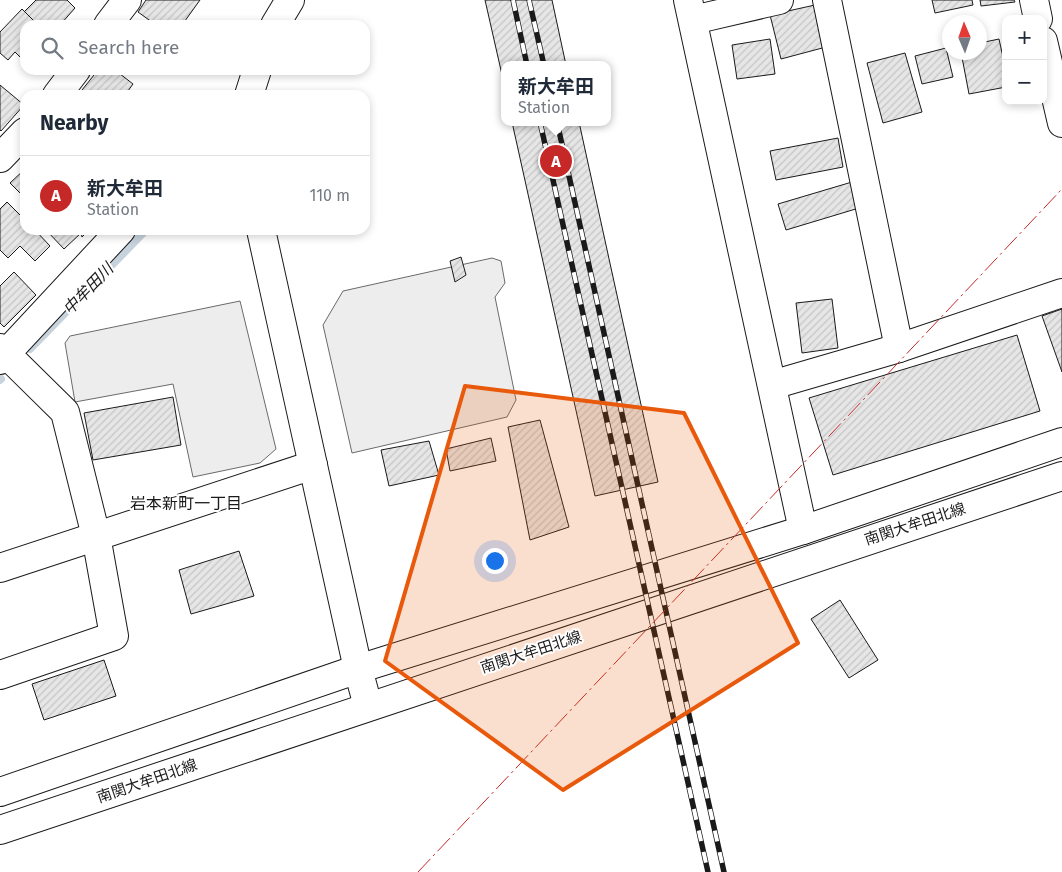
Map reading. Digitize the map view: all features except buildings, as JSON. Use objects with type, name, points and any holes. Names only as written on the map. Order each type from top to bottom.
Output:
[{"type":"street","points":[[112,20],[127,0]]},
{"type":"street","points":[[278,20],[290,0]]},
{"type":"street","points":[[779,0],[691,10],[803,530]]},
{"type":"street","points":[[827,0],[898,348]]},
{"type":"street","points":[[1034,0],[1037,15]]},
{"type":"street","points":[[1047,58],[1062,123]]},
{"type":"street","points":[[61,90],[72,75]]},
{"type":"street","points":[[251,90],[255,75]]},
{"type":"street","points":[[0,158],[20,137]]},
{"type":"street","points":[[0,675],[114,636],[96,536],[65,412],[2,354],[116,235]]},
{"type":"street","points":[[262,235],[358,669],[368,706]]},
{"type":"street","points":[[772,386],[898,348],[1062,293]]},
{"type":"street","name":"南関大牟田北線","points":[[0,792],[358,669],[803,530],[1062,442]]},
{"type":"street","points":[[0,568],[313,465]]},
{"type":"street","name":"南関大牟田北線","points":[[0,830],[1062,476]]},
{"type":"highlighted area","points":[[465,386],[684,413],[798,643],[563,790],[385,661]]},
{"type":"shaded area","points":[[492,258],[501,261],[505,283],[495,297],[516,400],[507,417],[352,453],[323,325],[343,291]]},
{"type":"shaded area","points":[[240,301],[276,449],[260,463],[193,477],[173,384],[75,402],[65,343],[70,336]]},
{"type":"waterway","name":"中牟田川","points":[[30,349],[141,235]]},
{"type":"railway","points":[[513,0],[526,61]]},
{"type":"railway","points":[[529,0],[543,61]]},
{"type":"railway","points":[[541,126],[708,872]]},
{"type":"railway","points":[[558,126],[724,872]]},
{"type":"power","points":[[418,872],[1062,189]]},
{"type":"place","name":"新大牟田","points":[[556,161]]},
{"type":"district","name":"岩本新町一丁目","points":[[186,503]]}]
